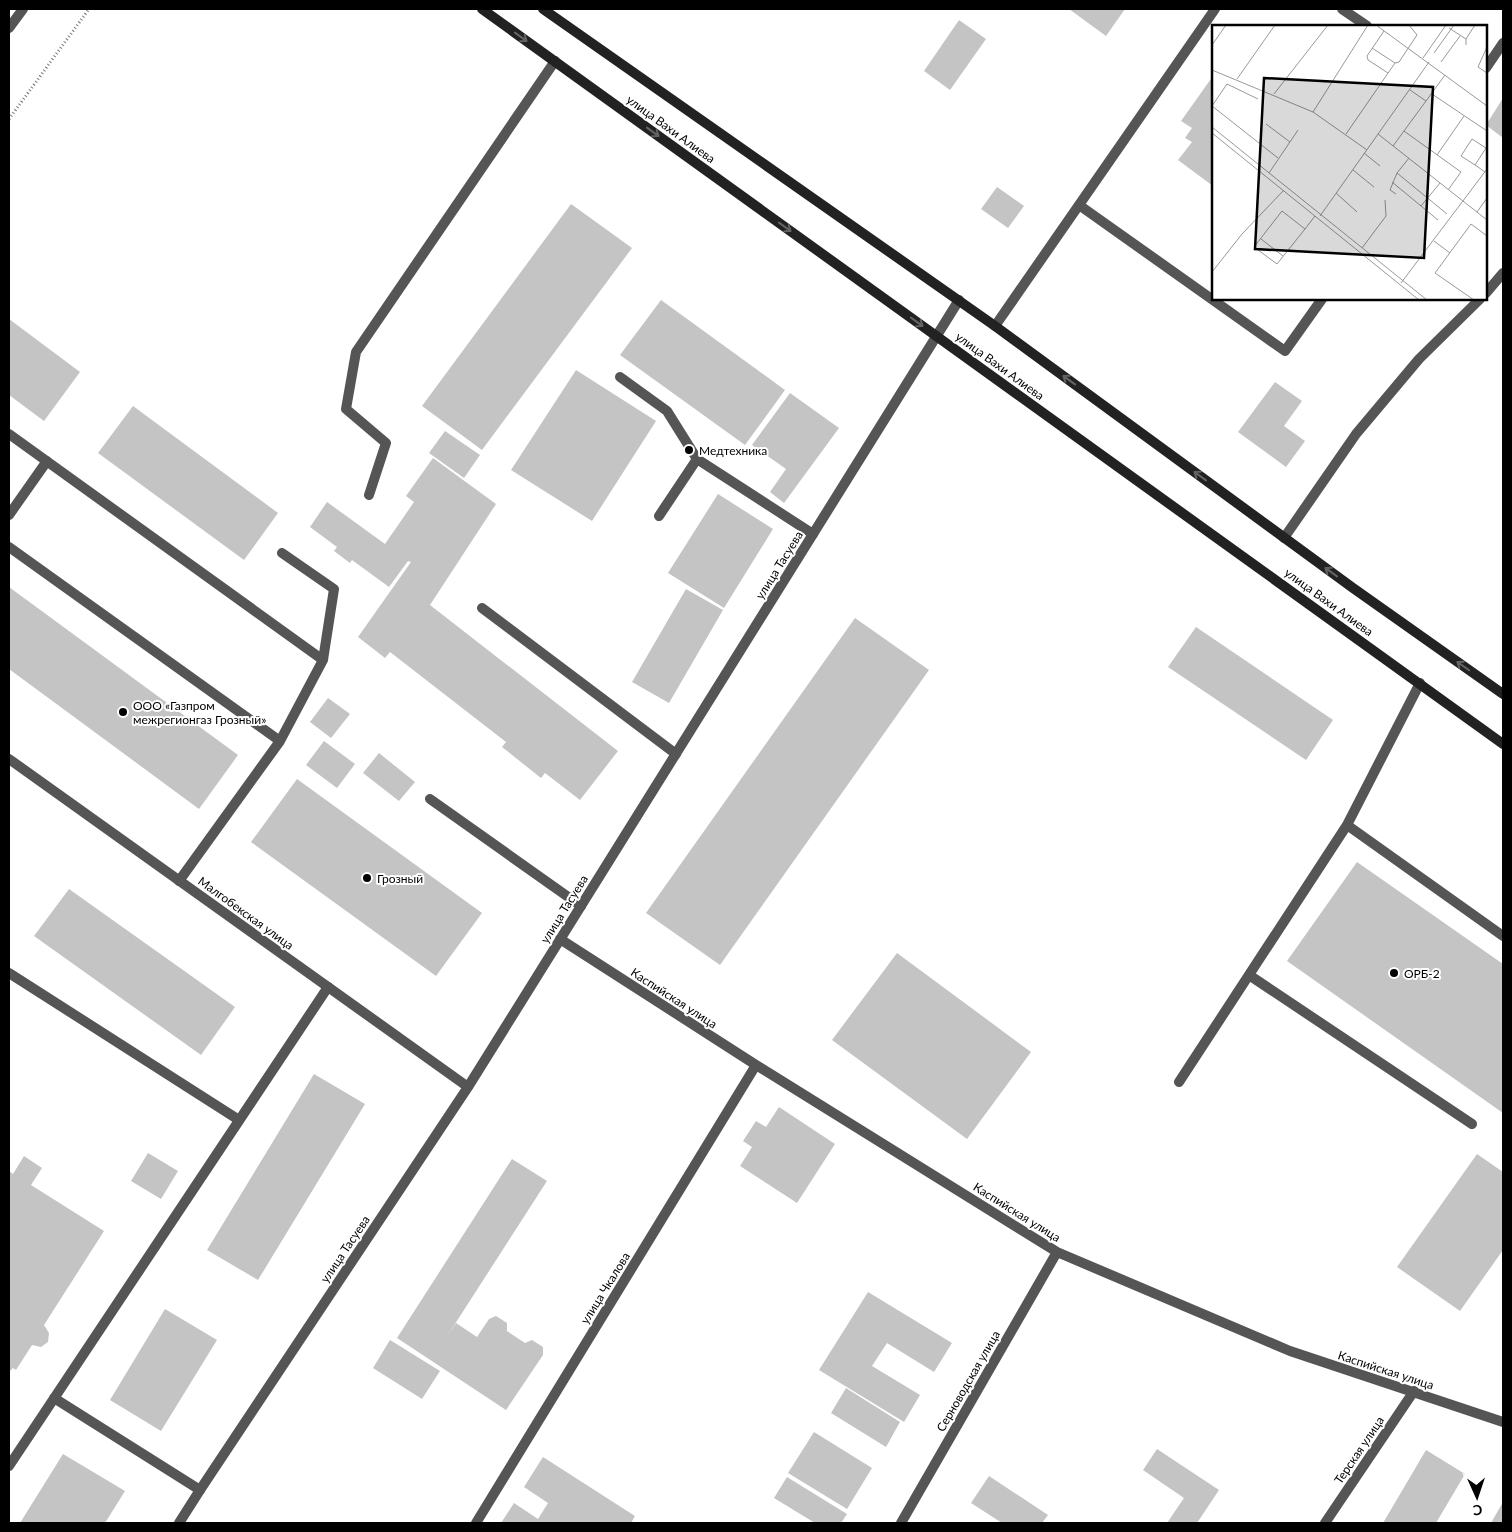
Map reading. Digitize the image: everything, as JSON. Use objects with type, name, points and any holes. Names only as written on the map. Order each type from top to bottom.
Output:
[{"type":"main road","name":"улица Вахи Алиева","points":[[482,9],[1503,744]]},
{"type":"main road","name":"улица Вахи Алиева","points":[[543,9],[959,300],[1284,538],[1503,694]]},
{"type":"street","points":[[9,28],[23,9]]},
{"type":"street","points":[[995,326],[1215,9]]},
{"type":"street","points":[[1342,9],[1366,25]]},
{"type":"street","points":[[1487,67],[1503,43]]},
{"type":"street","points":[[369,495],[386,443],[346,408],[356,352],[555,61]]},
{"type":"street","points":[[1079,205],[1212,299]]},
{"type":"street","points":[[1487,292],[1503,274]]},
{"type":"street","name":"улица Тасуева","points":[[179,1523],[468,1086],[959,300]]},
{"type":"street","points":[[1214,300],[1285,350],[1321,300]]},
{"type":"street","points":[[1284,538],[1356,434],[1419,359],[1479,300]]},
{"type":"street","points":[[620,377],[667,411],[696,458],[813,534]]},
{"type":"street","points":[[9,434],[323,660]]},
{"type":"street","points":[[659,516],[696,458]]},
{"type":"street","points":[[9,515],[47,461]]},
{"type":"street","points":[[9,547],[280,741]]},
{"type":"street","points":[[179,881],[280,741],[323,660],[334,589],[282,553]]},
{"type":"street","points":[[482,608],[676,754]]},
{"type":"street","points":[[1179,1082],[1347,825],[1420,683]]},
{"type":"street","name":"Малгобекская улица","points":[[9,759],[468,1086]]},
{"type":"street","points":[[430,799],[581,906]]},
{"type":"street","points":[[1347,825],[1503,936]]},
{"type":"street","name":"Каспийская улица","points":[[560,940],[756,1065],[1057,1252],[1290,1351],[1503,1422]]},
{"type":"street","points":[[9,973],[239,1120]]},
{"type":"street","points":[[1249,975],[1472,1124]]},
{"type":"street","points":[[9,1466],[328,987]]},
{"type":"street","name":"улица Чкалова","points":[[476,1523],[756,1065]]},
{"type":"street","name":"Серноводская улица","points":[[901,1523],[1057,1252]]},
{"type":"street","name":"Терская улица","points":[[1325,1523],[1414,1392]]},
{"type":"street","points":[[54,1398],[200,1490]]},
{"type":"path","points":[[9,119],[89,9]]},
{"type":"building","points":[[1069,9],[1125,9],[1106,36]]},
{"type":"building","points":[[959,20],[986,39],[950,90],[924,71]]},
{"type":"building","points":[[1212,77],[1212,185],[1178,160],[1192,142],[1185,138],[1192,128],[1181,121]]},
{"type":"building","points":[[1503,98],[1503,138],[1487,126]]},
{"type":"building","points":[[997,187],[1024,206],[1008,228],[981,209]]},
{"type":"building","points":[[571,204],[632,248],[482,450],[422,406]]},
{"type":"building","points":[[661,300],[785,390],[745,445],[620,355]]},
{"type":"building","points":[[9,319],[80,372],[44,421],[9,395]]},
{"type":"building","points":[[576,370],[656,421],[592,521],[511,470]]},
{"type":"building","points":[[1275,382],[1302,401],[1284,426],[1305,441],[1286,467],[1238,432]]},
{"type":"building","points":[[790,393],[839,428],[784,503],[770,492],[786,469],[752,445]]},
{"type":"building","points":[[133,406],[278,513],[244,560],[98,453]]},
{"type":"building","points":[[445,431],[480,455],[464,478],[429,453]]},
{"type":"building","points":[[433,458],[496,504],[430,605],[618,751],[580,800],[545,773],[541,778],[502,747],[506,742],[390,652],[385,658],[358,637],[411,562],[408,561],[389,587],[352,560],[350,563],[334,551],[337,547],[310,527],[327,502],[385,544],[414,502],[406,496]]},
{"type":"building","points":[[718,494],[773,529],[724,608],[668,573]]},
{"type":"building","name":"ООО «Газпром межрегионгаз Грозный»","points":[[9,587],[238,755],[199,809],[9,669]]},
{"type":"building","points":[[686,589],[723,610],[669,703],[632,682]]},
{"type":"building","points":[[855,618],[929,670],[720,965],[646,913]]},
{"type":"building","points":[[1196,627],[1333,720],[1306,760],[1168,667]]},
{"type":"building","points":[[328,698],[350,714],[331,738],[310,722]]},
{"type":"building","points":[[324,741],[355,764],[337,788],[306,765]]},
{"type":"building","points":[[379,753],[415,782],[399,801],[363,773]]},
{"type":"building","name":"Грозный","points":[[297,779],[482,913],[436,976],[251,842]]},
{"type":"building","points":[[1357,862],[1503,964],[1503,1113],[1287,961]]},
{"type":"building","points":[[69,889],[235,1007],[201,1055],[34,936]]},
{"type":"building","points":[[897,953],[1031,1052],[967,1139],[832,1040]]},
{"type":"building","points":[[314,1074],[365,1104],[258,1280],[207,1250]]},
{"type":"building","points":[[779,1107],[835,1144],[797,1203],[740,1166],[752,1147],[743,1141],[756,1121],[766,1127]]},
{"type":"building","points":[[148,1153],[178,1171],[161,1199],[131,1181]]},
{"type":"building","points":[[1477,1154],[1503,1172],[1503,1250],[1460,1311],[1397,1267]]},
{"type":"building","points":[[24,1156],[42,1168],[31,1185],[104,1231],[44,1325],[49,1333],[48,1342],[41,1347],[32,1345],[16,1370],[13,1368],[9,1372],[9,1171],[13,1174]]},
{"type":"building","points":[[512,1159],[547,1181],[444,1341],[456,1323],[477,1337],[489,1319],[496,1316],[507,1323],[507,1331],[525,1343],[532,1340],[543,1347],[543,1355],[506,1410],[397,1338]]},
{"type":"building","points":[[868,1292],[952,1343],[934,1372],[887,1343],[872,1366],[920,1395],[904,1422],[819,1370]]},
{"type":"building","points":[[165,1309],[217,1340],[161,1431],[110,1400]]},
{"type":"building","points":[[390,1340],[440,1371],[422,1399],[373,1368]]},
{"type":"building","points":[[846,1388],[900,1422],[886,1447],[831,1413]]},
{"type":"building","points":[[814,1432],[872,1468],[847,1509],[788,1473]]},
{"type":"building","points":[[1157,1449],[1219,1490],[1197,1523],[1167,1523],[1184,1498],[1143,1470]]},
{"type":"building","points":[[1426,1450],[1465,1474],[1436,1523],[1383,1523]]},
{"type":"building","points":[[63,1454],[125,1491],[105,1523],[20,1523]]},
{"type":"building","points":[[543,1457],[635,1516],[631,1523],[501,1523],[514,1503],[538,1519],[548,1503],[524,1487]]},
{"type":"building","points":[[989,1476],[1048,1515],[1042,1523],[1002,1523],[971,1503]]},
{"type":"building","points":[[787,1477],[847,1514],[841,1523],[815,1523],[774,1498]]},
{"type":"building","points":[[1503,1502],[1503,1523],[1491,1523]]},
{"type":"place","name":"Медтехника","points":[[689,450]]},
{"type":"place","name":"ООО «Газпром межрегионгаз Грозный»","points":[[123,712]]},
{"type":"place","name":"Грозный","points":[[367,878]]},
{"type":"place","name":"ОРБ-2","points":[[1394,973]]}]
